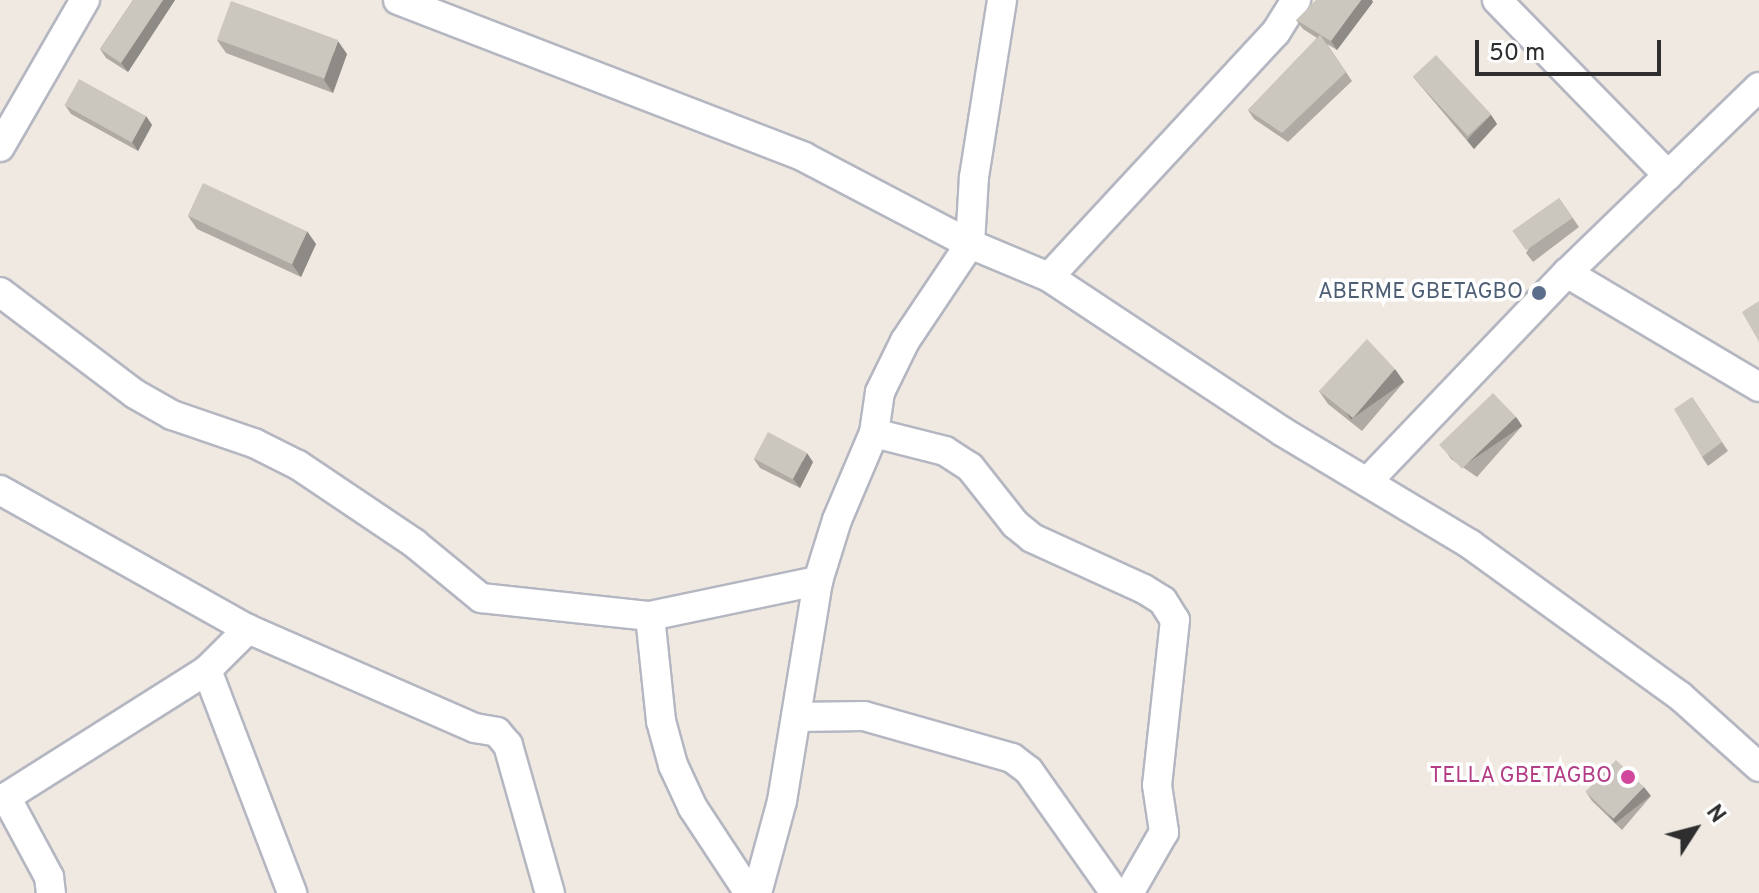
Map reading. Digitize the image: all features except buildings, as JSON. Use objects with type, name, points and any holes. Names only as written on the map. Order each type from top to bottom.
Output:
[{"type":"street","points":[[0,147],[85,0]]},
{"type":"street","points":[[757,893],[782,801],[818,581],[837,520],[874,433],[880,392],[905,341],[970,244],[974,177],[1002,0]]},
{"type":"street","points":[[1049,277],[1276,32],[1296,0]]},
{"type":"street","points":[[1497,0],[1668,175]]},
{"type":"street","points":[[409,2],[804,157],[970,244],[1049,277],[1283,432],[1470,544],[1680,696],[1759,767]]},
{"type":"street","points":[[1368,481],[1567,273],[1759,87]]},
{"type":"street","points":[[1567,273],[1759,387]]},
{"type":"street","points":[[0,292],[135,394],[172,415],[254,443],[298,465],[414,543],[481,598],[650,616],[818,581]]},
{"type":"street","points":[[874,433],[945,451],[970,467],[1015,524],[1032,538],[1144,589],[1163,601],[1175,620],[1157,785],[1164,832],[1129,893]]},
{"type":"street","points":[[0,490],[248,629],[503,738],[550,893]]},
{"type":"street","points":[[650,616],[661,721],[673,765],[693,808],[749,893]]},
{"type":"street","points":[[51,893],[49,877],[3,799],[207,670],[248,629]]},
{"type":"street","points":[[207,670],[292,893]]},
{"type":"street","points":[[796,717],[864,716],[1012,758],[1029,771],[1115,893]]},
{"type":"place","name":"ABERME GBETAGBO","points":[[1539,293]]},
{"type":"place","name":"TELLA GBETAGBO","points":[[1628,777]]}]
